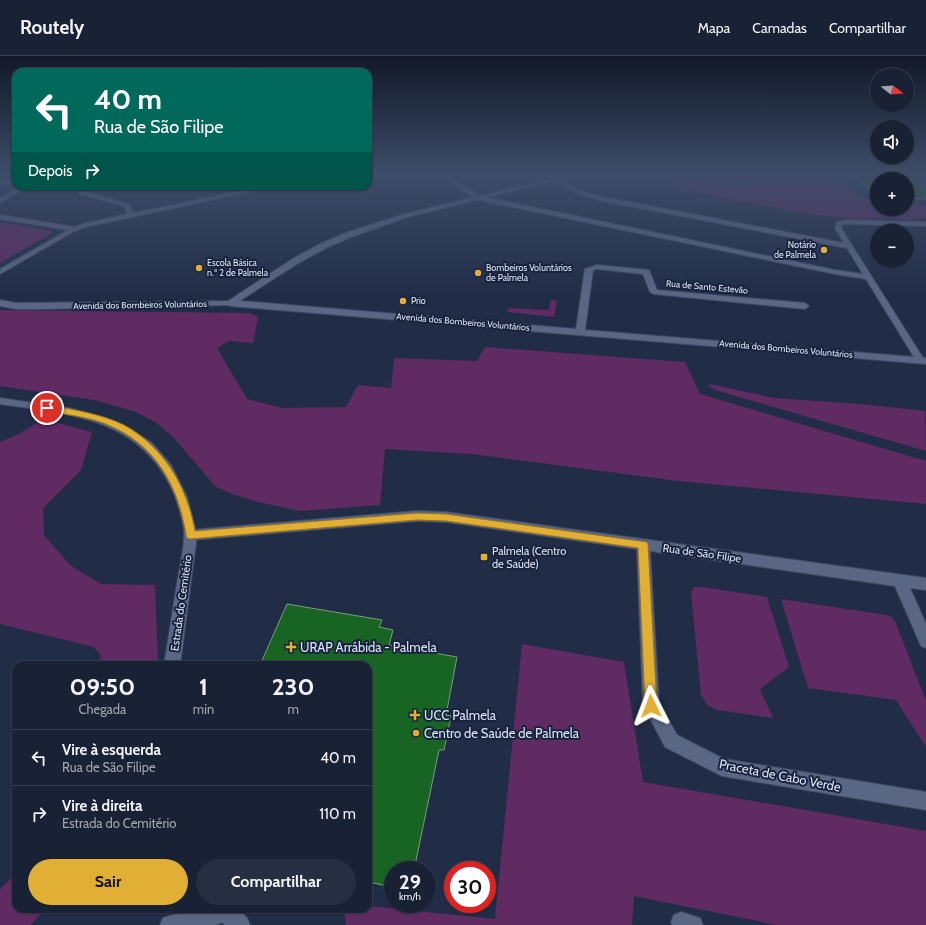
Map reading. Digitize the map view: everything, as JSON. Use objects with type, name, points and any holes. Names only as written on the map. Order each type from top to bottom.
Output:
[{"type":"street","points":[[0,272],[84,225],[131,215]]},
{"type":"street","points":[[230,303],[297,260],[325,245],[351,234],[412,215]]},
{"type":"street","points":[[558,215],[828,270],[869,277]]},
{"type":"street","points":[[684,215],[850,246]]},
{"type":"street","points":[[0,216],[75,229]]},
{"type":"street","points":[[923,360],[838,228],[839,223],[846,222],[926,224]]},
{"type":"street","name":"Rua de Santo Estevão","points":[[580,332],[590,269],[597,267],[646,272],[654,292],[805,306]]},
{"type":"street","name":"Avenida dos Bombeiros Voluntários","points":[[0,303],[23,306],[230,303],[923,360]]},
{"type":"street","name":"Estrada do Cemitério","points":[[0,401],[87,416],[120,427],[132,434],[158,456],[168,469],[187,514],[190,535],[173,661]]},
{"type":"street","name":"Rua de São Filipe","points":[[190,535],[417,516],[446,517],[926,584]]},
{"type":"street","name":"Praceta de Cabo Verde","points":[[643,544],[651,706],[671,741],[722,767],[926,801]]},
{"type":"street","points":[[900,580],[926,641]]},
{"type":"street","points":[[170,925],[199,922],[218,913]]},
{"type":"street","points":[[227,913],[240,925]]},
{"type":"shaded area","points":[[813,215],[914,216],[914,215],[926,215],[926,217],[912,220],[868,218],[863,220]]},
{"type":"shaded area","points":[[0,222],[52,231],[52,233],[0,263]]},
{"type":"shaded area","points":[[551,300],[557,301],[554,317],[507,312],[509,308],[549,310]]},
{"type":"shaded area","points":[[0,310],[250,313],[258,317],[253,343],[229,341],[217,348],[247,399],[282,408],[346,407],[358,385],[391,388],[394,358],[477,361],[485,347],[685,362],[700,394],[926,461],[926,504],[678,481],[471,454],[385,449],[380,505],[300,511],[254,501],[227,492],[215,486],[174,438],[155,422],[136,412],[94,400],[0,386]]},
{"type":"shaded area","points":[[710,384],[774,398],[860,404],[925,411],[926,451],[718,391],[708,386]]},
{"type":"shaded area","points":[[43,419],[92,432],[81,470],[43,508],[44,535],[70,565],[101,584],[155,585],[158,661],[100,661],[101,655],[94,647],[0,624],[0,442],[19,434]]},
{"type":"shaded area","points":[[694,587],[703,587],[767,597],[789,667],[760,689],[773,718],[717,710],[707,705],[701,695],[691,592]]},
{"type":"shaded area","points":[[781,599],[886,615],[895,621],[926,701],[926,745],[896,700],[808,688]]},
{"type":"shaded area","points":[[522,644],[624,662],[643,782],[926,831],[926,925],[777,925],[634,896],[632,925],[346,925],[344,913],[372,913],[372,906],[384,908],[384,913],[436,913],[495,919]]},
{"type":"shaded area","points":[[12,878],[12,913],[50,913],[40,915],[30,925],[0,925],[0,889]]},
{"type":"building","name":"Centro de Saúde de Palmela","points":[[287,604],[382,620],[379,627],[393,630],[389,645],[457,657],[446,715],[451,716],[444,750],[439,750],[416,861],[384,861],[384,885],[372,883],[372,661],[262,661]]},
{"type":"place","name":"Notário de Palmela","points":[[824,250]]},
{"type":"place","name":"Escola Básica n.º 2 de Palmela","points":[[199,268]]},
{"type":"place","name":"Bombeiros Voluntários de Palmela","points":[[478,273]]},
{"type":"place","name":"Prio","points":[[403,301]]},
{"type":"place","name":"Palmela (Centro de Saúde)","points":[[484,557]]},
{"type":"place","name":"URAP Arrábida - Palmela","points":[[291,647]]},
{"type":"place","name":"UCC Palmela","points":[[415,715]]},
{"type":"place","name":"Centro de Saúde de Palmela","points":[[416,733]]},
{"type":"route","points":[[47,408],[70,411],[105,421],[120,427],[144,443],[158,456],[168,469],[176,484],[187,514],[190,535],[417,516],[446,517],[643,544],[651,706]]}]
